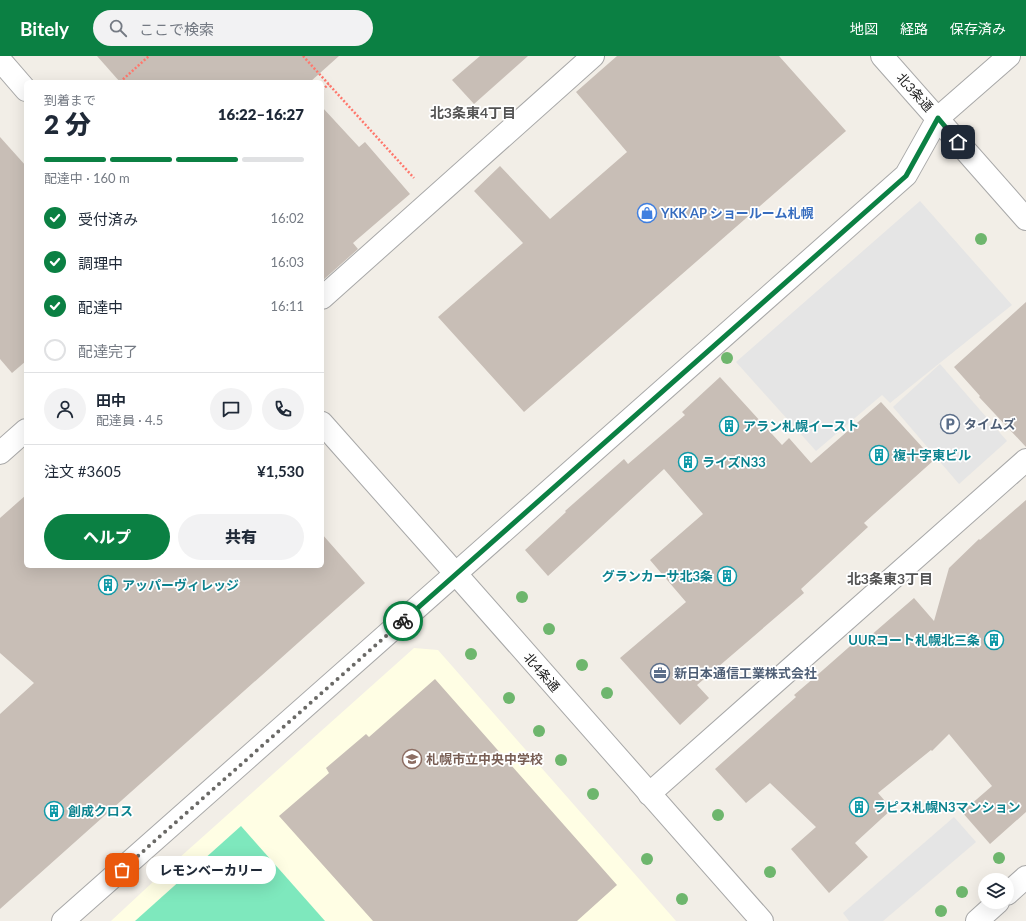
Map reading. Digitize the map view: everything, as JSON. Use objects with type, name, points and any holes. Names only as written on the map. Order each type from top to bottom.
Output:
[{"type":"street","points":[[324,296],[593,56]]},
{"type":"street","name":"北3条通","points":[[882,56],[1026,219]]},
{"type":"street","points":[[63,921],[906,176],[938,118],[1008,56]]},
{"type":"street","points":[[0,60],[24,88]]},
{"type":"street","name":"北4条通","points":[[324,425],[762,921]]},
{"type":"street","points":[[0,453],[24,432]]},
{"type":"street","points":[[649,794],[1026,460]]},
{"type":"street","points":[[1014,888],[1026,877]]},
{"type":"street","points":[[977,921],[990,909]]},
{"type":"path","points":[[122,80],[149,56]]},
{"type":"path","points":[[304,56],[433,199]]},
{"type":"path","points":[[324,88],[329,84]]},
{"type":"shaded area","points":[[920,201],[1012,305],[890,403],[882,395],[816,451],[736,362]]},
{"type":"shaded area","name":"タイムズ","points":[[940,364],[1007,441],[959,484],[893,407]]},
{"type":"shaded area","name":"札幌市立中央中学校","points":[[414,648],[438,650],[676,921],[111,921],[169,867]]},
{"type":"shaded area","points":[[954,817],[976,842],[883,921],[849,921],[843,913]]},
{"type":"green space","points":[[241,826],[325,921],[135,921]]},
{"type":"building","points":[[97,56],[339,56],[312,80],[118,80]]},
{"type":"building","points":[[480,56],[528,56],[474,104],[452,80]]},
{"type":"building","points":[[617,56],[779,56],[846,131],[524,412],[438,317],[523,243],[474,191],[500,166],[550,219],[627,152],[576,92]]},
{"type":"building","points":[[324,109],[359,147],[365,142],[410,194],[353,243],[358,249],[324,279]]},
{"type":"building","points":[[0,137],[24,164],[24,363],[12,373],[0,359]]},
{"type":"building","points":[[1026,302],[1026,447],[979,397],[980,396],[954,367]]},
{"type":"building","points":[[720,377],[782,445],[789,438],[811,463],[881,402],[934,460],[864,523],[868,527],[801,589],[804,593],[697,685],[709,698],[680,725],[620,658],[686,602],[650,560],[703,514],[664,469],[548,576],[525,550],[566,512],[565,511],[624,459],[628,464],[685,415],[682,412]]},
{"type":"building","name":"創成クロス","points":[[24,497],[24,568],[324,568],[324,536],[365,583],[0,909],[0,714],[34,683],[0,653],[0,518]]},
{"type":"building","points":[[1026,500],[1026,812],[990,844],[962,812],[992,786],[949,734],[932,751],[931,750],[878,793],[892,809],[855,843],[868,857],[829,893],[791,849],[816,827],[770,783],[746,803],[715,769],[796,697],[794,695],[865,633],[869,637],[914,598],[934,621],[949,568],[979,539],[980,540]]},
{"type":"building","points":[[435,679],[617,885],[577,921],[373,921],[279,816],[329,773],[326,768],[366,734],[369,737]]},
{"type":"way so far","points":[[122,870],[403,621]]},
{"type":"place","name":"YKK AP ショールーム札幌","points":[[647,213]]},
{"type":"place","name":"タイムズ","points":[[950,424]]},
{"type":"place","name":"アラン札幌イースト","points":[[729,426]]},
{"type":"place","name":"複十字東ビル","points":[[879,455]]},
{"type":"place","name":"ライズN33","points":[[688,462]]},
{"type":"place","name":"グランカーサ北3条","points":[[727,576]]},
{"type":"place","name":"アッパーヴィレッジ","points":[[108,585]]},
{"type":"place","name":"UURコート札幌北三条","points":[[994,640]]},
{"type":"place","name":"新日本通信工業株式会社","points":[[660,673]]},
{"type":"place","name":"札幌市立中央中学校","points":[[412,759]]},
{"type":"place","name":"ラピス札幌N3マンション","points":[[859,807]]},
{"type":"place","name":"創成クロス","points":[[54,811]]},
{"type":"place","name":"レモンベーカリー","points":[[122,870]]},
{"type":"district","name":"北3条東4丁目","points":[[473,113]]},
{"type":"district","name":"北3条東3丁目","points":[[890,579]]},
{"type":"route","points":[[403,621],[906,176],[938,118],[958,142]]}]
